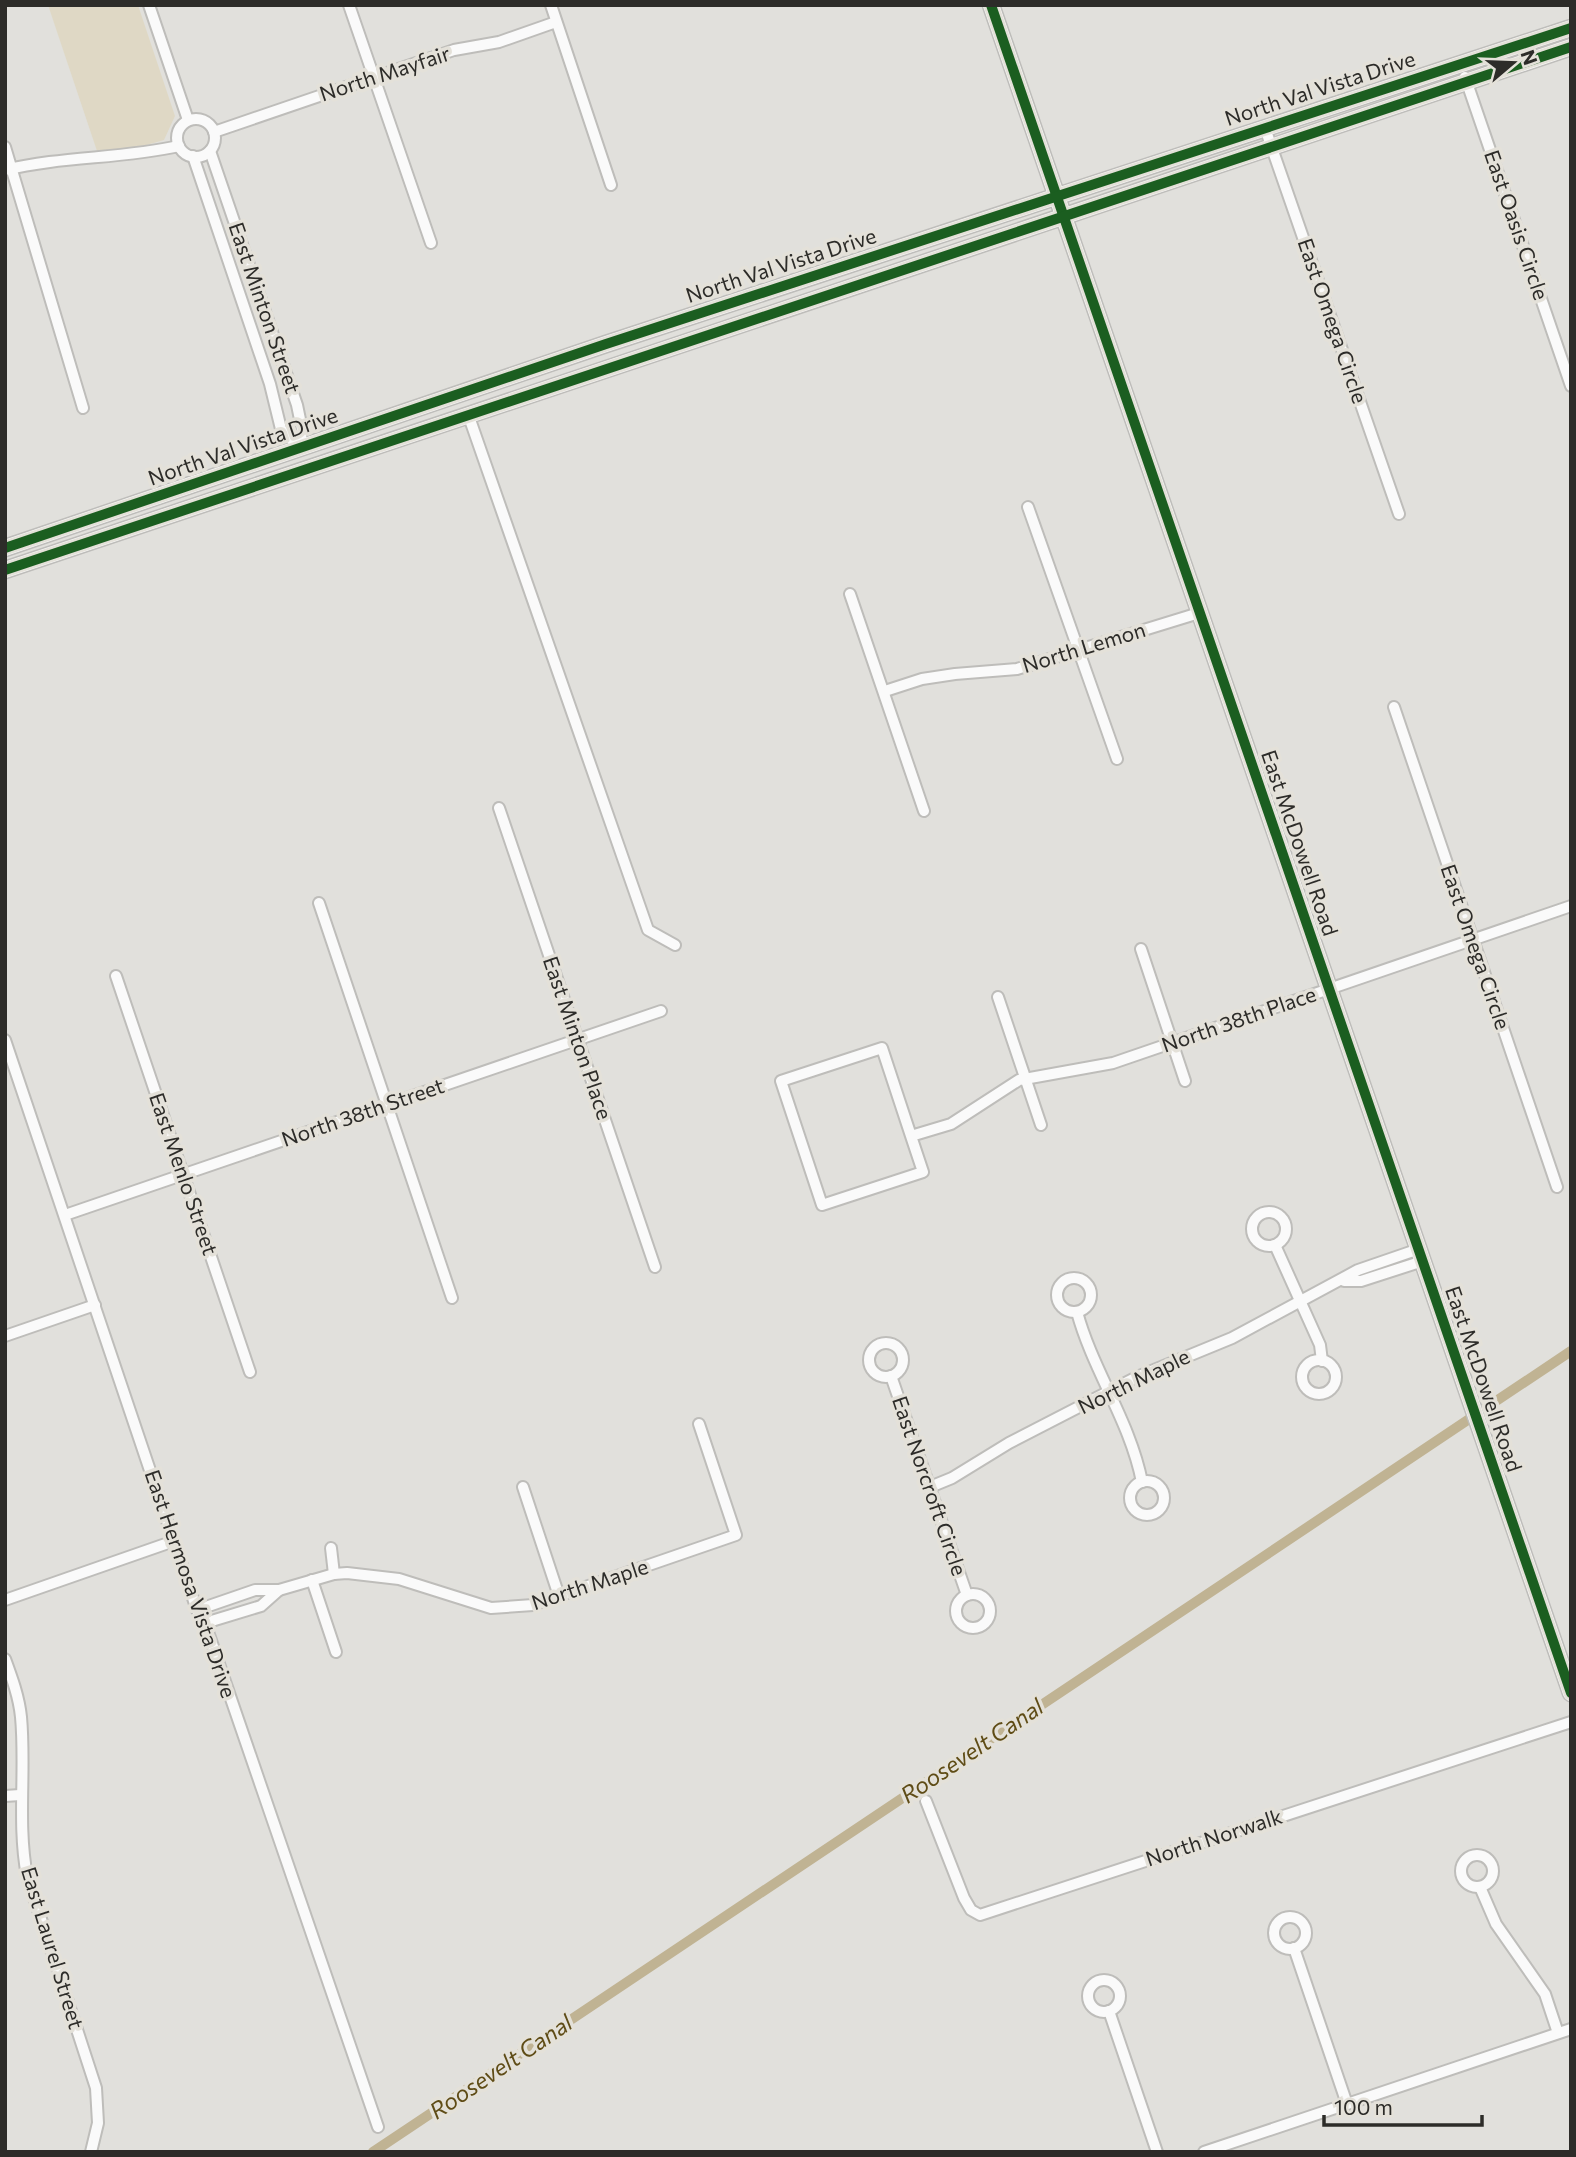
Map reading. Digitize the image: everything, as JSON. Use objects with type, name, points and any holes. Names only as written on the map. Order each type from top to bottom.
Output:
[{"type":"main road","name":"East McDowell Road","points":[[991,5],[1571,1693]]},
{"type":"main road","name":"North Val Vista Drive","points":[[5,548],[685,318],[1571,28]]},
{"type":"main road","name":"North Val Vista Drive","points":[[5,570],[1571,47]]},
{"type":"main road","points":[[821,273],[828,294]]},
{"type":"main road","points":[[685,318],[692,339]]},
{"type":"main road","points":[[494,382],[502,403]]},
{"type":"main road","points":[[461,393],[468,414]]},
{"type":"main road","points":[[329,438],[336,458]]},
{"type":"main road","points":[[300,448],[307,468]]},
{"type":"main road","points":[[240,468],[247,488]]},
{"type":"main road","points":[[188,486],[195,506]]},
{"type":"main road","points":[[161,495],[168,515]]},
{"type":"street","points":[[149,5],[188,120]]},
{"type":"street","points":[[349,5],[431,243]]},
{"type":"street","points":[[551,5],[611,185]]},
{"type":"street","name":"North Mayfair","points":[[214,132],[373,76],[454,50],[499,42],[556,22]]},
{"type":"street","name":"East Oasis Circle","points":[[1460,64],[1571,386]]},
{"type":"street","points":[[8,169],[128,156],[179,146],[193,156],[209,151],[214,144],[214,132],[201,119],[188,120],[179,129],[179,146]]},
{"type":"street","name":"East Omega Circle","points":[[1265,128],[1399,514]]},
{"type":"street","points":[[5,147],[8,169],[83,408]]},
{"type":"street","name":"East Minton Street","points":[[209,151],[297,405],[302,429],[300,448]]},
{"type":"street","name":"East Minton Street","points":[[193,156],[270,384],[281,429],[300,448]]},
{"type":"street","points":[[468,414],[649,930],[675,945]]},
{"type":"street","points":[[1028,507],[1117,759]]},
{"type":"street","points":[[850,594],[924,811]]},
{"type":"street","name":"North Lemon","points":[[885,691],[944,675],[1017,669],[1199,613]]},
{"type":"street","name":"East Omega Circle","points":[[1394,707],[1558,1187]]},
{"type":"street","name":"East Minton Place","points":[[499,808],[655,1268]]},
{"type":"street","points":[[319,903],[452,1298]]},
{"type":"street","name":"North 38th Place","points":[[911,1136],[951,1124],[1025,1079],[1113,1063],[1571,906]]},
{"type":"street","points":[[1141,949],[1185,1082]]},
{"type":"street","name":"East Menlo Street","points":[[116,976],[250,1372]]},
{"type":"street","points":[[998,997],[1041,1125]]},
{"type":"street","name":"North 38th Street","points":[[65,1215],[661,1011]]},
{"type":"street","name":"East Hermosa Vista Drive","points":[[5,1040],[197,1610],[205,1623],[378,2127]]},
{"type":"street","points":[[882,1048],[911,1136],[923,1172],[822,1205],[781,1081],[882,1048]]},
{"type":"street","points":[[1275,1245],[1320,1345],[1322,1360]]},
{"type":"street","name":"North Maple","points":[[930,1487],[952,1478],[1009,1443],[1161,1366],[1232,1338],[1357,1270],[1421,1255]]},
{"type":"street","points":[[5,1336],[95,1305]]},
{"type":"street","points":[[1077,1312],[1087,1346],[1129,1437],[1142,1482]]},
{"type":"street","name":"East Norcroft Circle","points":[[891,1376],[967,1595]]},
{"type":"street","name":"North Maple","points":[[197,1610],[255,1590],[279,1590],[334,1574],[368,1574],[399,1580],[491,1608],[533,1605],[736,1535],[699,1424]]},
{"type":"street","points":[[523,1488],[559,1596]]},
{"type":"street","points":[[5,1600],[174,1541]]},
{"type":"street","points":[[331,1548],[334,1574]]},
{"type":"street","points":[[312,1580],[336,1652]]},
{"type":"street","name":"North Maple","points":[[205,1623],[261,1606],[279,1590]]},
{"type":"street","name":"East Laurel Street","points":[[5,1659],[21,1715],[20,1795],[23,1853],[32,1898],[96,2088],[98,2123],[91,2152]]},
{"type":"street","name":"North Norwalk","points":[[926,1801],[964,1898],[971,1910],[980,1915],[1571,1722]]},
{"type":"street","points":[[5,1796],[20,1795]]},
{"type":"street","points":[[1480,1887],[1496,1924],[1545,1994],[1558,2033]]},
{"type":"street","points":[[1294,1948],[1347,2104]]},
{"type":"street","points":[[1109,2011],[1157,2152]]},
{"type":"street","points":[[1204,2152],[1571,2029]]},
{"type":"shaded area","points":[[48,5],[138,5],[175,116],[164,140],[129,150],[97,151]]},
{"type":"waterway","name":"Roosevelt Canal","points":[[373,2152],[1571,1351]]},
{"type":"cycle path","points":[[991,5],[1571,1693]]},
{"type":"cycle path","points":[[5,548],[606,344],[1571,28]]},
{"type":"cycle path","points":[[5,570],[1571,47]]}]
